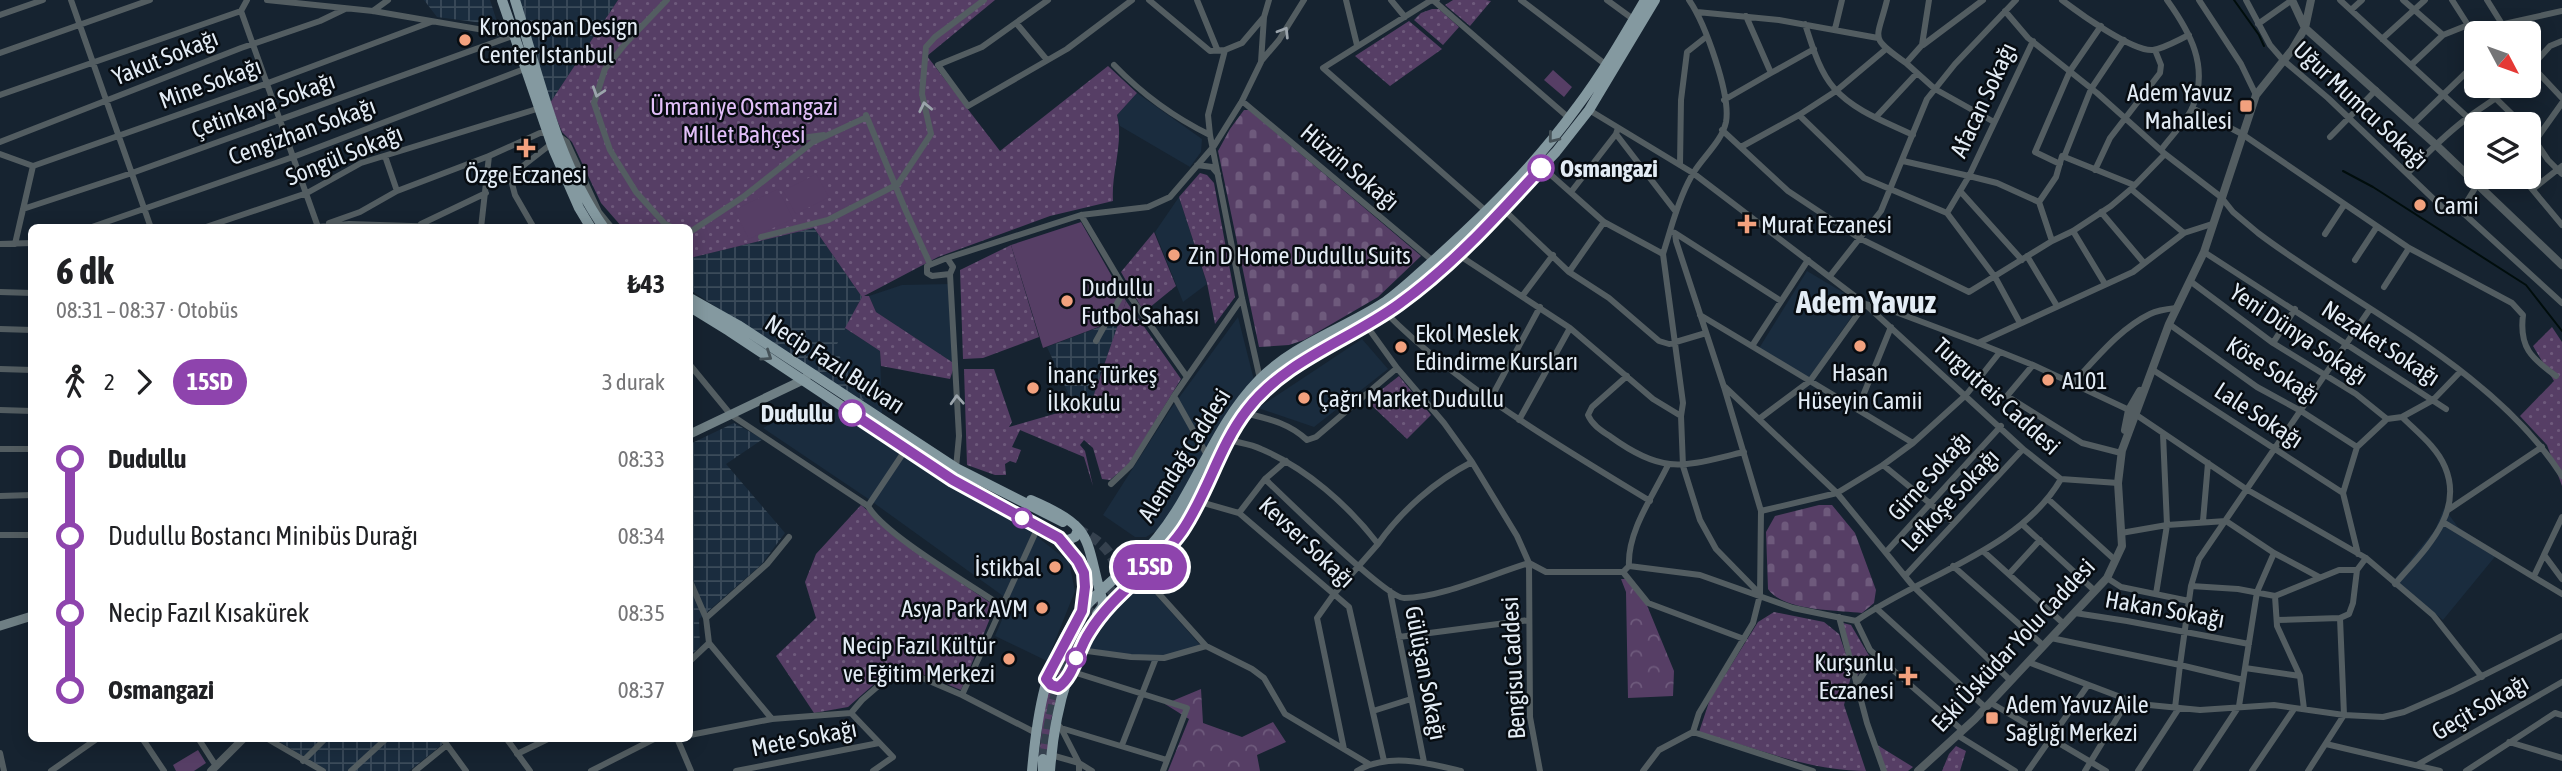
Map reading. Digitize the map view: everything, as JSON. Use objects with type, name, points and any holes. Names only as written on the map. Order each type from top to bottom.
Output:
[{"type":"main road","points":[[502,0],[540,108],[553,137],[602,224]]},
{"type":"main road","points":[[515,0],[553,137],[579,208],[589,224]]},
{"type":"main road","name":"Alemdağ Caddesi","points":[[1032,771],[1038,713],[1046,679],[1073,625],[1082,611],[1158,537],[1181,505],[1216,438],[1237,405],[1260,379],[1301,348],[1384,302],[1486,211],[1569,118],[1585,107],[1605,64],[1645,0]]},
{"type":"main road","name":"Alemdağ Caddesi","points":[[1157,550],[1178,522],[1245,413],[1266,390],[1302,362],[1401,303],[1457,254],[1542,167],[1655,0]]},
{"type":"main road","name":"Necip Fazıl Bulvarı","points":[[693,300],[738,325],[906,449],[953,480],[1059,538],[1084,573],[1082,611]]},
{"type":"main road","name":"Necip Fazıl Bulvarı","points":[[693,309],[956,468],[1067,521]]},
{"type":"main road","points":[[693,429],[731,415],[806,376]]},
{"type":"main road","name":"Alemdağ Caddesi","points":[[1043,771],[1059,725],[1066,682],[1088,633],[1101,616],[1165,553],[1200,502],[1226,445]]},
{"type":"main road","points":[[1067,521],[1086,535],[1103,606],[1096,614],[1088,633],[1083,627],[1073,625]]},
{"type":"main road","points":[[1059,538],[1068,540],[1076,535],[1077,526],[1067,521]]},
{"type":"main road","points":[[0,626],[28,617]]},
{"type":"main road","points":[[1046,679],[1051,685],[1058,687],[1066,682]]},
{"type":"main road","name":"Alemdağ Caddesi","points":[[1047,757],[1050,771]]},
{"type":"street","points":[[0,15],[43,0]]},
{"type":"street","points":[[71,0],[150,224]]},
{"type":"street","points":[[0,54],[150,0]]},
{"type":"street","points":[[0,95],[241,11],[247,0]]},
{"type":"street","points":[[267,0],[373,11],[515,35],[522,22]]},
{"type":"street","points":[[373,11],[388,0]]},
{"type":"street","points":[[665,224],[636,192],[610,150],[594,103],[606,69],[625,44],[667,0]]},
{"type":"street","points":[[761,237],[828,220],[895,186],[903,179],[931,134],[922,94],[926,47],[935,37],[984,0]]},
{"type":"street","points":[[1048,0],[982,47],[938,65],[968,106],[1067,49],[1132,0]]},
{"type":"street","points":[[1149,0],[1210,51],[1242,43],[1264,17]]},
{"type":"street","points":[[1197,0],[1221,49],[1208,116],[1210,135],[1242,298],[1260,379],[1266,390]]},
{"type":"street","points":[[950,274],[932,276],[926,269],[930,264],[947,257],[1081,215],[1157,204],[1170,197],[1214,146],[1242,101],[1261,62],[1279,40],[1304,0]]},
{"type":"street","points":[[1346,0],[1357,45]]},
{"type":"street","points":[[1391,0],[1405,17]]},
{"type":"street","points":[[1521,0],[1605,64]]},
{"type":"street","points":[[1607,0],[1633,19]]},
{"type":"street","points":[[1689,0],[1697,12],[1722,82],[1726,122],[1717,141],[1693,173],[1676,212],[1673,232],[1663,254],[1683,403],[1683,466],[1700,520],[1716,549],[1760,595]]},
{"type":"street","points":[[1835,29],[1842,0]]},
{"type":"street","points":[[1887,0],[1876,32],[1881,45],[1936,89],[1994,122]]},
{"type":"street","points":[[1922,45],[1928,0]]},
{"type":"street","points":[[1906,63],[1922,45],[1983,0]]},
{"type":"street","points":[[1830,276],[1881,211],[1927,99],[1955,64],[2016,0]]},
{"type":"street","points":[[2062,0],[2124,40],[2149,50],[2155,50],[2189,35]]},
{"type":"street","points":[[1722,130],[1788,191],[1859,238],[1969,292],[2101,212],[2133,187],[2163,152],[2192,108],[2200,65],[2195,46],[2167,0]]},
{"type":"street","points":[[2199,0],[2241,64],[2256,95]]},
{"type":"street","points":[[2258,24],[2292,0],[2305,28],[2464,172]]},
{"type":"street","points":[[2305,28],[2311,0]]},
{"type":"street","points":[[2340,0],[2464,113]]},
{"type":"street","points":[[2351,10],[2361,0]]},
{"type":"street","points":[[2403,0],[2443,35]]},
{"type":"street","points":[[2382,39],[2425,0]]},
{"type":"street","points":[[2452,0],[2465,21]]},
{"type":"street","points":[[2497,21],[2489,3],[2498,0]]},
{"type":"street","points":[[1261,62],[1267,1]]},
{"type":"street","points":[[1486,211],[1323,68],[1357,45],[1435,1],[1569,118]]},
{"type":"street","name":"Uğur Mumcu Sokağı","points":[[2250,2],[2258,24],[2270,45],[2283,60],[2349,117],[2444,209],[2461,212],[2562,303]]},
{"type":"street","name":"Yakut Sokağı","points":[[0,142],[253,44],[320,21],[345,9]]},
{"type":"street","points":[[241,11],[317,224]]},
{"type":"street","points":[[2005,11],[2033,41],[2163,152],[2221,197],[2233,212],[2267,241],[2460,372],[2511,415],[2542,447],[2562,476]]},
{"type":"street","points":[[2517,21],[2562,11]]},
{"type":"street","points":[[1697,12],[1805,24],[1878,38]]},
{"type":"street","points":[[1746,16],[1771,73]]},
{"type":"street","name":"Mine Sokağı","points":[[33,166],[431,22]]},
{"type":"street","points":[[1017,24],[1047,60]]},
{"type":"street","points":[[1805,24],[1814,49],[1836,91],[1851,104],[1913,135]]},
{"type":"street","points":[[2060,164],[2035,152],[2070,71],[2101,26]]},
{"type":"street","points":[[2411,65],[2443,35],[2464,27]]},
{"type":"street","name":"Eski Üsküdar Yolu Caddesi","points":[[1918,771],[1988,705],[2107,578],[2122,546],[2118,483],[2132,412],[2153,370],[2169,324],[2204,252],[2256,95],[2292,50],[2305,28]]},
{"type":"street","name":"Çetinkaya Sokağı","points":[[23,209],[132,173],[515,35]]},
{"type":"street","points":[[1680,165],[1681,100],[1687,52],[1706,37]]},
{"type":"street","points":[[2039,202],[2056,177],[2062,156],[2064,157],[2091,89],[2124,40]]},
{"type":"street","name":"Afacan Sokağı","points":[[1947,213],[1969,176],[2033,41]]},
{"type":"street","points":[[2541,55],[2550,46],[2562,41]]},
{"type":"street","points":[[1724,100],[1814,49]]},
{"type":"street","points":[[1741,147],[1836,91],[1886,49]]},
{"type":"street","points":[[2095,170],[2110,138],[2160,73],[2161,65],[2155,50]]},
{"type":"street","points":[[1114,65],[1146,97],[1178,119],[1210,135]]},
{"type":"street","name":"Cengizhan Sokağı","points":[[100,224],[293,157],[527,68]]},
{"type":"street","points":[[1876,117],[1917,73]]},
{"type":"street","points":[[2413,124],[2464,74]]},
{"type":"street","points":[[2541,78],[2562,100],[2541,132]]},
{"type":"street","points":[[2330,137],[2376,90]]},
{"type":"street","points":[[2476,112],[2497,99],[2510,112]]},
{"type":"street","name":"Hüzün Sokağı","points":[[1242,101],[1433,261]]},
{"type":"street","points":[[1585,107],[1617,131],[1693,173],[1866,304],[1978,343],[2132,412],[2246,489],[2366,558],[2433,615],[2482,677]]},
{"type":"street","name":"Songül Sokağı","points":[[215,224],[307,193],[362,163],[540,108]]},
{"type":"street","points":[[2192,108],[2242,134],[2376,228],[2512,303],[2523,315],[2521,334],[2532,356],[2556,376]]},
{"type":"street","points":[[693,230],[743,197],[813,142],[866,115],[930,264]]},
{"type":"street","points":[[1799,115],[1864,178],[1947,213],[1995,277],[2020,323]]},
{"type":"street","points":[[2408,173],[2435,144],[2464,120]]},
{"type":"street","points":[[1571,192],[1617,131]]},
{"type":"street","points":[[1617,131],[1676,212]]},
{"type":"street","points":[[326,224],[360,212],[397,191],[489,156],[540,133],[567,142],[599,212],[609,224]]},
{"type":"street","points":[[778,141],[829,134]]},
{"type":"street","points":[[510,176],[553,137]]},
{"type":"street","points":[[2541,148],[2560,170],[2541,183]]},
{"type":"street","points":[[0,154],[33,166],[15,244]]},
{"type":"street","points":[[385,156],[397,191]]},
{"type":"street","points":[[482,224],[489,156]]},
{"type":"street","points":[[2064,157],[2133,187],[2183,233]]},
{"type":"street","points":[[1903,161],[1997,183],[2039,202],[2052,241]]},
{"type":"street","points":[[1197,164],[1212,167],[1219,175]]},
{"type":"street","points":[[1542,167],[1604,222],[1663,254]]},
{"type":"street","points":[[488,170],[510,176]]},
{"type":"street","points":[[510,176],[514,195],[532,224]]},
{"type":"street","points":[[2461,212],[2475,189]]},
{"type":"street","points":[[2481,189],[2562,265]]},
{"type":"street","points":[[2533,189],[2562,225]]},
{"type":"street","points":[[1960,191],[2025,258],[2057,306]]},
{"type":"street","points":[[422,224],[486,194]]},
{"type":"street","points":[[2325,234],[2344,205]]},
{"type":"street","points":[[1503,209],[1569,272],[1609,298],[1659,341],[1669,344],[1706,333]]},
{"type":"street","points":[[2101,212],[2144,263]]},
{"type":"street","points":[[1081,215],[1125,289],[1187,377]]},
{"type":"street","points":[[1569,272],[1604,222]]},
{"type":"street","points":[[1978,343],[2133,272],[2183,233],[2212,224]]},
{"type":"street","points":[[2355,260],[2376,228]]},
{"type":"street","points":[[2073,231],[2105,284]]},
{"type":"street","points":[[1673,232],[1781,301]]},
{"type":"street","points":[[1643,771],[1659,750],[1693,732],[1699,713],[1753,622],[1760,595],[1761,511],[1673,232]]},
{"type":"street","points":[[0,244],[28,243]]},
{"type":"street","points":[[2384,287],[2409,248]]},
{"type":"street","name":"Nezaket Sokağı","points":[[2204,252],[2446,409]]},
{"type":"street","points":[[1457,254],[1467,258],[1487,275],[1523,295],[1570,328],[1653,399],[1681,416]]},
{"type":"street","points":[[1523,295],[1553,255]]},
{"type":"street","points":[[947,257],[953,267],[950,274],[959,436],[956,468]]},
{"type":"street","points":[[1752,346],[1808,260]]},
{"type":"street","name":"Yeni Dünya Sokağı","points":[[2190,281],[2273,343],[2356,394],[2387,419]]},
{"type":"street","points":[[1097,341],[1125,289]]},
{"type":"street","points":[[0,292],[28,293]]},
{"type":"street","points":[[1111,484],[1131,465],[1174,396],[1242,298]]},
{"type":"street","points":[[1759,419],[1810,382],[1866,304]]},
{"type":"street","name":"Turgutreis Caddesi","points":[[1866,304],[2023,449],[2062,479],[2118,483]]},
{"type":"street","points":[[1491,398],[1540,307]]},
{"type":"street","points":[[2072,384],[2110,343],[2132,325],[2152,312],[2177,307]]},
{"type":"street","name":"Nezaket Sokağı","points":[[2273,343],[2295,309]]},
{"type":"street","points":[[2138,771],[2177,708],[2184,632],[2191,586],[2199,559],[2370,309]]},
{"type":"street","points":[[1386,313],[1412,340],[1519,420],[1650,501]]},
{"type":"street","points":[[1700,315],[1913,443]]},
{"type":"street","name":"Köse Sokağı","points":[[2169,324],[2257,387],[2357,447]]},
{"type":"street","points":[[1366,325],[1472,462],[1517,536],[1529,563],[1546,572],[1623,572],[1629,566],[1628,551],[1668,465]]},
{"type":"street","points":[[1858,408],[1891,327]]},
{"type":"street","points":[[1519,420],[1570,328]]},
{"type":"street","points":[[0,329],[28,331]]},
{"type":"street","points":[[1761,511],[1837,493],[1883,465],[1913,443],[1966,395],[2000,352]]},
{"type":"street","points":[[2032,365],[2007,397],[2082,443],[2122,453]]},
{"type":"street","points":[[1245,413],[1281,422],[1296,429],[1307,440],[1315,437],[1397,368]]},
{"type":"street","points":[[0,369],[28,370]]},
{"type":"street","points":[[693,369],[731,415],[868,506],[874,515],[897,534],[1003,607]]},
{"type":"street","name":"Lale Sokağı","points":[[2153,370],[2343,493]]},
{"type":"street","points":[[2358,554],[2343,493],[2357,447],[2387,419],[2402,417],[2433,400],[2460,372]]},
{"type":"street","points":[[1627,376],[1592,408],[1588,415],[1590,421],[1620,444],[1649,459],[1683,466],[1744,452]]},
{"type":"street","points":[[1724,387],[1837,493],[1913,586],[2011,681]]},
{"type":"street","points":[[1174,396],[1208,456]]},
{"type":"street","points":[[0,410],[28,411]]},
{"type":"street","points":[[2395,584],[2440,531],[2452,496],[2445,466],[2432,446],[2402,417]]},
{"type":"street","name":"Girne Sokağı","points":[[1886,552],[2001,426]]},
{"type":"street","points":[[2156,594],[2167,525],[2163,434]]},
{"type":"street","points":[[1226,445],[1258,447],[1286,461],[1326,490],[1362,524],[1378,544]]},
{"type":"street","points":[[2447,511],[2542,447]]},
{"type":"street","points":[[0,449],[28,449]]},
{"type":"street","points":[[868,506],[906,449]]},
{"type":"street","name":"Lefkoşe Sokağı","points":[[1905,576],[2023,449]]},
{"type":"street","name":"Kevser Sokağı","points":[[1286,461],[1265,480],[1239,513],[1349,607],[1384,761]]},
{"type":"street","points":[[1344,748],[1317,618],[1395,520],[1455,471],[1472,462]]},
{"type":"street","points":[[2203,521],[2208,463]]},
{"type":"street","points":[[1883,465],[1954,523]]},
{"type":"street","points":[[1629,566],[1700,575],[1793,608],[1856,621],[1913,586],[1983,551],[2023,525],[2048,499],[2062,479]]},
{"type":"street","points":[[1265,480],[1360,566],[1401,598],[1445,592],[1529,563]]},
{"type":"street","points":[[0,496],[28,495]]},
{"type":"street","points":[[2048,499],[2115,560]]},
{"type":"street","points":[[1200,502],[1239,513]]},
{"type":"street","points":[[2534,576],[2562,517]]},
{"type":"street","points":[[2121,533],[2167,525],[2226,521],[2274,553],[2319,577]]},
{"type":"street","points":[[2443,522],[2562,594]]},
{"type":"street","points":[[2023,525],[2095,591]]},
{"type":"street","points":[[962,695],[1038,527]]},
{"type":"street","points":[[0,535],[28,535]]},
{"type":"street","points":[[706,618],[767,564],[789,537]]},
{"type":"street","points":[[2009,574],[2040,540]]},
{"type":"street","points":[[1983,551],[2064,624]]},
{"type":"street","points":[[2196,771],[2239,706],[2258,592],[2274,553]]},
{"type":"street","points":[[2545,556],[2562,579]]},
{"type":"street","points":[[2277,620],[2340,618],[2349,614],[2357,570],[2366,558]]},
{"type":"street","name":"Bengisu Caddesi","points":[[1529,563],[1530,717],[1540,771]]},
{"type":"street","points":[[1953,566],[2044,646]]},
{"type":"street","points":[[2191,586],[2274,596],[2339,570],[2357,570]]},
{"type":"street","points":[[1623,572],[1648,603],[1744,639]]},
{"type":"street","points":[[1142,575],[1206,646],[1264,678],[1285,714],[1369,764]]},
{"type":"street","points":[[2107,578],[2121,587],[2189,601]]},
{"type":"street","points":[[693,587],[706,618],[709,643],[772,719]]},
{"type":"street","name":"Gülüşan Sokağı","points":[[1390,592],[1424,762]]},
{"type":"street","points":[[2274,596],[2277,620],[2300,676],[2304,709]]},
{"type":"street","points":[[1876,608],[1988,705],[2050,737],[2106,771]]},
{"type":"street","name":"Hakan Sokağı","points":[[2075,614],[2249,644]]},
{"type":"street","points":[[1839,617],[1874,747],[1884,771]]},
{"type":"street","points":[[2308,771],[2344,715],[2340,618]]},
{"type":"street","points":[[1399,637],[1529,620]]},
{"type":"street","points":[[1856,621],[1870,650],[1960,732],[2015,771]]},
{"type":"street","points":[[2028,662],[2139,704],[2200,710],[2274,705],[2344,715],[2383,717],[2404,712],[2482,677],[2562,636]]},
{"type":"street","points":[[2051,638],[2243,680]]},
{"type":"street","points":[[693,658],[709,643]]},
{"type":"street","points":[[1080,650],[1131,657],[1164,658],[1206,646]]},
{"type":"street","points":[[1856,685],[1876,655]]},
{"type":"street","points":[[1122,745],[1156,657]]},
{"type":"street","points":[[693,734],[772,719],[851,713],[899,668],[962,695],[1036,733]]},
{"type":"street","points":[[2245,668],[2300,676]]},
{"type":"street","points":[[1070,671],[1187,708],[1163,771]]},
{"type":"street","name":"Geçit Sokağı","points":[[2417,765],[2562,682]]},
{"type":"street","points":[[2028,771],[2088,685]]},
{"type":"street","points":[[1373,712],[1411,699]]},
{"type":"street","points":[[2085,771],[2128,700]]},
{"type":"street","points":[[2252,771],[2294,709]]},
{"type":"street","points":[[851,713],[893,757],[873,771]]},
{"type":"street","points":[[2466,771],[2555,713],[2562,715]]},
{"type":"street","points":[[1059,725],[1167,760]]},
{"type":"street","points":[[1059,725],[1079,763],[1079,771]]},
{"type":"street","points":[[1693,732],[1790,767],[1813,771]]},
{"type":"street","points":[[51,771],[92,742]]},
{"type":"street","points":[[145,742],[164,771]]},
{"type":"street","points":[[200,742],[214,769],[240,742]]},
{"type":"street","points":[[272,742],[323,771]]},
{"type":"street","points":[[303,761],[322,742]]},
{"type":"street","points":[[351,771],[383,742]]},
{"type":"street","points":[[415,771],[444,742]]},
{"type":"street","points":[[446,742],[466,771]]},
{"type":"street","points":[[509,742],[530,771]]},
{"type":"street","points":[[517,754],[542,742]]},
{"type":"street","points":[[591,771],[648,742]]},
{"type":"street","points":[[678,742],[688,770]]},
{"type":"street","points":[[2509,742],[2562,758]]},
{"type":"street","name":"Mete Sokağı","points":[[736,771],[879,743]]},
{"type":"street","points":[[2326,744],[2440,771]]},
{"type":"street","points":[[0,753],[4,771]]},
{"type":"street","points":[[1047,757],[1079,763],[1092,771]]},
{"type":"street","points":[[1357,771],[1369,764],[1384,761],[1424,762],[1461,771]]},
{"type":"shaded area","points":[[424,0],[490,0],[498,25],[437,17]]},
{"type":"shaded area","points":[[514,0],[618,0],[550,103]]},
{"type":"shaded area","points":[[1137,93],[1202,139],[1201,152],[1190,167],[1120,126],[1117,115]]},
{"type":"shaded area","points":[[1179,197],[1207,284],[1183,302],[1155,232]]},
{"type":"shaded area","points":[[814,228],[862,297],[835,348],[866,404],[693,292],[693,257]]},
{"type":"shaded area","points":[[1807,271],[1861,303],[1809,378],[1758,350]]},
{"type":"shaded area","points":[[950,284],[955,364],[876,312],[869,296],[902,285]]},
{"type":"shaded area","points":[[1238,317],[1254,380],[1162,527],[1146,537],[1135,537],[1103,515],[1170,410]]},
{"type":"shaded area","points":[[1110,323],[1118,325],[1089,409],[1075,408],[1047,347]]},
{"type":"shaded area","points":[[845,328],[880,351],[882,415],[866,404],[834,349]]},
{"type":"shaded area","points":[[1362,339],[1388,369],[1314,427],[1258,408]]},
{"type":"shaded area","points":[[817,400],[1029,530],[1069,562],[1075,591],[1047,661],[995,636],[1010,601],[867,498],[763,428]]},
{"type":"shaded area","points":[[734,423],[763,439],[726,464],[785,533],[761,565],[699,619],[700,647],[693,653],[693,443]]},
{"type":"shaded area","points":[[2444,508],[2458,527],[2498,553],[2443,620],[2394,580],[2435,530]]},
{"type":"shaded area","points":[[1144,581],[1200,645],[1184,655],[1156,662],[1087,650],[1111,615]]},
{"type":"shaded area","points":[[280,742],[443,744],[409,771],[327,771]]},
{"type":"green space","name":"Ümraniye Osmangazi Millet Bahçesi","points":[[618,0],[995,0],[927,56],[1000,151],[1108,66],[1137,93],[1117,115],[1119,136],[1113,201],[1050,216],[938,257],[864,296],[869,296],[876,312],[955,364],[950,379],[881,366],[880,351],[845,328],[862,297],[814,228],[693,257],[693,224],[619,224],[601,203],[572,142],[562,132],[550,103]]},
{"type":"green space","points":[[1453,0],[1491,1],[1470,26],[1445,5]]},
{"type":"green space","points":[[1439,9],[1459,27],[1443,45],[1414,20],[1421,13]]},
{"type":"green space","points":[[1409,21],[1442,49],[1390,86],[1355,56]]},
{"type":"green space","points":[[1553,70],[1572,87],[1564,97],[1544,80]]},
{"type":"green space","points":[[1244,110],[1249,110],[1421,256],[1378,297],[1304,340],[1289,345],[1259,347],[1218,151]]},
{"type":"green space","points":[[1200,173],[1207,175],[1214,183],[1235,297],[1215,324],[1207,283],[1179,197]]},
{"type":"green space","points":[[816,174],[829,197],[796,214],[783,191]]},
{"type":"green space","points":[[778,189],[793,219],[749,239],[734,210]]},
{"type":"green space","name":"Dudullu Futbol Sahası","points":[[1081,222],[1126,301],[1118,325],[1109,323],[1043,348],[1011,245]]},
{"type":"green space","points":[[1154,232],[1176,286],[1144,312],[1121,272]]},
{"type":"green space","points":[[1011,245],[1039,337],[983,358],[963,359],[960,270]]},
{"type":"green space","points":[[1126,301],[1181,379],[1129,464],[1110,480],[1102,479],[1093,448],[1084,440],[1080,445],[1085,451],[1093,486],[1084,457],[1020,430],[1012,447],[1021,450],[1016,463],[1010,461],[1005,464],[1006,475],[995,475],[967,465],[964,369],[994,369],[1012,422],[1009,427],[1075,408],[1089,409]]},
{"type":"green space","points":[[2552,327],[2562,342],[2562,486],[2547,445],[2520,416],[2554,381],[2533,346]]},
{"type":"green space","points":[[1399,376],[1431,415],[1407,439],[1367,401]]},
{"type":"green space","points":[[861,505],[923,557],[995,606],[961,690],[897,664],[848,707],[814,713],[776,656],[816,618],[805,582],[816,554]]},
{"type":"green space","points":[[1819,505],[1832,505],[1855,533],[1876,590],[1874,603],[1862,613],[1825,610],[1786,602],[1768,589],[1766,532],[1775,516]]},
{"type":"green space","points":[[1621,579],[1629,579],[1644,598],[1674,671],[1673,696],[1628,698],[1626,592]]},
{"type":"green space","points":[[1774,612],[1824,622],[1839,634],[1852,672],[1844,705],[1866,771],[1802,763],[1699,732],[1710,699],[1758,622]]},
{"type":"green space","points":[[1843,623],[1851,625],[1871,659],[1857,676]]},
{"type":"green space","points":[[1076,631],[1079,635],[1058,681],[1054,682],[1058,663]]},
{"type":"green space","points":[[1046,689],[1058,692],[1051,720],[1047,760],[1039,759]]},
{"type":"green space","points":[[1201,689],[1203,723],[1242,737],[1273,722],[1286,742],[1257,755],[1260,771],[1168,771],[1189,719],[1165,704]]},
{"type":"green space","points":[[1874,743],[1913,767],[1908,771],[1881,771]]},
{"type":"green space","points":[[1956,746],[1966,751],[1960,771],[1942,771],[1949,754]]},
{"type":"green space","points":[[198,750],[206,763],[194,771],[176,771],[173,765]]},
{"type":"waterway","points":[[2234,0],[2264,46]]},
{"type":"waterway","points":[[2343,171],[2373,187],[2526,285],[2562,331]]},
{"type":"tunnel","points":[[1077,529],[1107,550],[1115,564],[1116,583]]},
{"type":"tunnel","points":[[1043,759],[1063,669],[1082,629],[1112,590],[1157,550]]},
{"type":"bus line","name":"15SD","points":[[852,413],[953,480],[1059,538],[1078,561],[1084,573],[1085,598],[1082,611],[1046,679],[1051,685],[1058,687],[1066,682],[1088,633],[1101,616],[1165,553],[1181,532],[1200,502],[1224,450],[1247,410],[1263,393],[1302,362],[1401,303],[1469,244],[1541,168]]},
{"type":"place","name":"Kronospan Design Center Istanbul","points":[[465,40]]},
{"type":"place","name":"Adem Yavuz Mahallesi","points":[[2246,106]]},
{"type":"place","name":"Özge Eczanesi","points":[[526,148]]},
{"type":"place","name":"Osmangazi","points":[[1541,168]]},
{"type":"place","name":"Cami","points":[[2420,205]]},
{"type":"place","name":"Murat Eczanesi","points":[[1747,224]]},
{"type":"place","name":"Zin D Home Dudullu Suits","points":[[1174,255]]},
{"type":"place","name":"Dudullu Futbol Sahası","points":[[1067,301]]},
{"type":"place","name":"Hasan Hüseyin Camii","points":[[1860,346]]},
{"type":"place","name":"Ekol Meslek Edindirme Kursları","points":[[1401,347]]},
{"type":"place","name":"A101","points":[[2048,380]]},
{"type":"place","name":"İnanç Türkeş İlkokulu","points":[[1033,388]]},
{"type":"place","name":"Çağrı Market Dudullu","points":[[1304,398]]},
{"type":"place","name":"Dudullu","points":[[852,413]]},
{"type":"place","name":"İstikbal","points":[[1055,567]]},
{"type":"place","name":"Asya Park AVM","points":[[1042,608]]},
{"type":"place","name":"Necip Fazıl Kültür ve Eğitim Merkezi","points":[[1009,659]]},
{"type":"place","name":"Kurşunlu Eczanesi","points":[[1908,676]]},
{"type":"place","name":"Adem Yavuz Aile Sağlığı Merkezi","points":[[1992,718]]},
{"type":"district","name":"Adem Yavuz","points":[[1866,301]]}]
